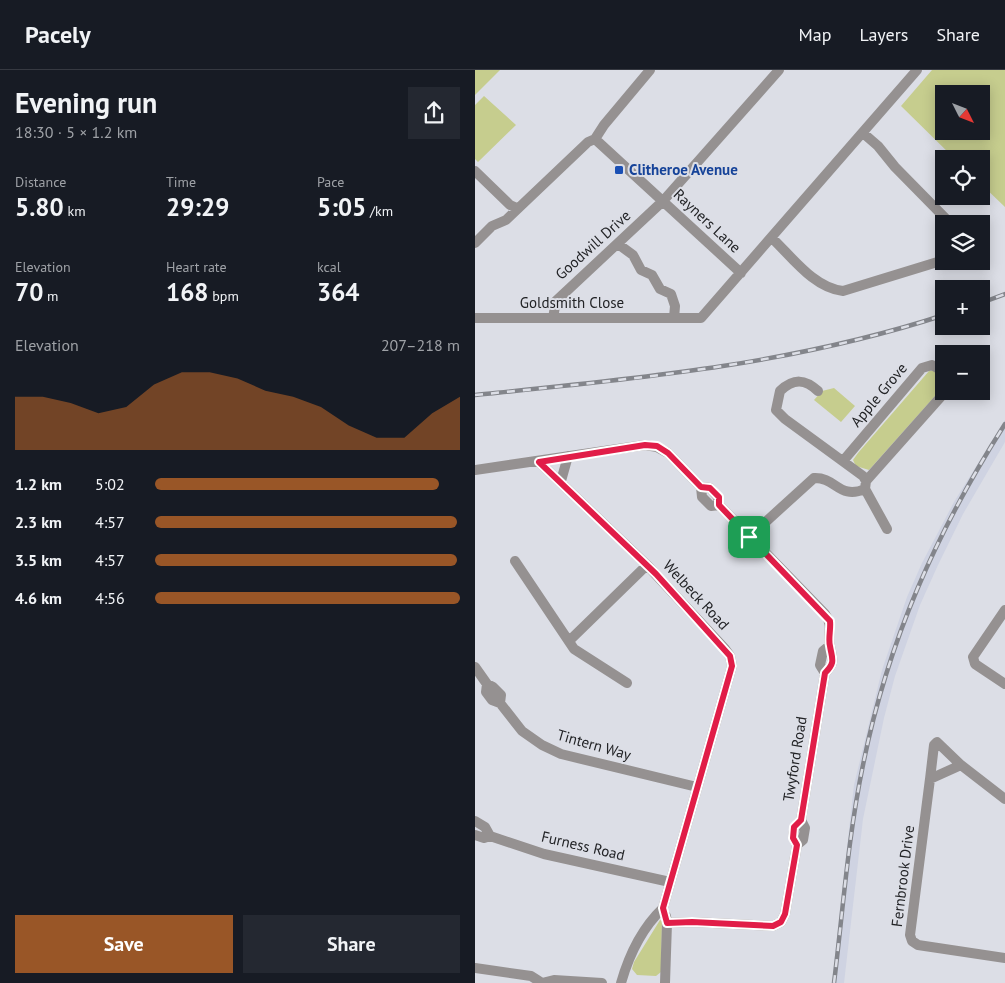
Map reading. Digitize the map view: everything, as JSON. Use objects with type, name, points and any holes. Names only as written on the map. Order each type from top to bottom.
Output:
[{"type":"street","points":[[475,243],[493,226],[506,220],[588,142],[595,139],[604,125],[650,70]]},
{"type":"street","name":"Goodwill Drive","points":[[553,318],[556,301],[663,201],[779,70]]},
{"type":"street","name":"Rayners Lane","points":[[595,139],[741,273],[917,70]]},
{"type":"street","points":[[863,133],[883,150],[895,167],[942,215]]},
{"type":"street","points":[[475,170],[510,204],[517,208]]},
{"type":"street","points":[[772,238],[823,286],[834,290],[843,291],[935,263]]},
{"type":"street","points":[[618,244],[633,255],[639,268],[652,275],[660,289],[671,294],[675,306],[672,318]]},
{"type":"street","name":"Goldsmith Close","points":[[475,318],[696,319],[704,316],[741,273]]},
{"type":"street","name":"Apple Grove","points":[[843,462],[921,368],[932,365],[935,367]]},
{"type":"street","points":[[818,391],[806,381],[800,380],[792,383],[781,391],[776,410],[843,462],[859,472],[887,529]]},
{"type":"street","points":[[749,537],[814,478],[822,478],[844,492],[851,493],[866,485],[938,400]]},
{"type":"street","name":"Twyford Road","points":[[539,462],[645,445],[657,446],[668,453],[701,487],[702,497],[711,506],[719,505],[830,621],[829,646],[823,651],[820,665],[825,673],[801,820],[794,827],[793,838],[797,845],[785,914],[781,922],[773,926],[692,922],[667,923]]},
{"type":"street","points":[[561,481],[568,456]]},
{"type":"street","points":[[475,470],[539,462]]},
{"type":"street","name":"Welbeck Road","points":[[539,462],[647,565],[730,656],[732,666],[663,908],[667,923],[665,983]]},
{"type":"street","points":[[515,561],[579,654],[627,683]]},
{"type":"street","points":[[569,641],[647,565]]},
{"type":"street","points":[[1005,610],[973,658],[975,664],[1005,684]]},
{"type":"street","name":"Tintern Way","points":[[475,667],[487,684],[486,692],[489,697],[500,703],[522,731],[542,745],[561,754],[697,787]]},
{"type":"street","name":"Fernbrook Drive","points":[[1005,799],[961,765],[937,742],[934,745],[911,935],[912,941],[918,945],[1005,958]]},
{"type":"street","points":[[931,779],[961,765]]},
{"type":"street","name":"Furness Road","points":[[475,821],[485,827],[490,836]]},
{"type":"street","name":"Furness Road","points":[[475,835],[484,838],[490,836],[545,854],[670,882]]},
{"type":"street","name":"Welbeck Road","points":[[621,983],[627,963],[639,940],[652,918],[663,908]]},
{"type":"street","points":[[475,968],[531,976],[542,983],[554,980],[602,983]]},
{"type":"shaded area","points":[[1005,420],[1005,442],[963,514],[938,565],[920,605],[895,676],[884,718],[863,819],[844,983],[832,983],[854,785],[882,670],[907,597],[922,563],[954,502]]},
{"type":"green space","points":[[475,70],[500,70],[475,95]]},
{"type":"green space","points":[[932,70],[1005,70],[1005,207],[990,193],[990,150],[946,150],[936,140],[990,140],[990,85],[935,85],[935,139],[901,106]]},
{"type":"green space","points":[[484,96],[516,125],[478,162],[475,159],[475,105]]},
{"type":"green space","points":[[929,371],[935,372],[935,396],[869,470],[856,466],[853,460]]},
{"type":"green space","points":[[834,388],[855,406],[841,422],[814,400],[822,391]]},
{"type":"green space","points":[[660,920],[662,921],[661,972],[656,976],[637,975],[632,969],[634,962]]},
{"type":"railway","points":[[990,300],[1005,294]]},
{"type":"railway","points":[[475,395],[594,383],[712,368],[829,346],[935,318]]},
{"type":"railway","points":[[834,983],[858,792],[873,719],[886,674],[901,630],[937,546],[980,464],[1005,424]]},
{"type":"place","name":"Clitheroe Avenue","points":[[619,170]]},
{"type":"route","points":[[645,445],[657,446],[668,453],[701,487],[710,488],[719,497],[719,505],[749,537],[825,614],[830,621],[831,630],[829,646],[833,654],[831,667],[825,673],[814,731],[801,820],[794,827],[793,838],[797,845],[785,914],[781,922],[773,926],[692,922],[667,923],[663,908],[732,666],[730,656],[656,574],[539,462],[645,445]]}]
